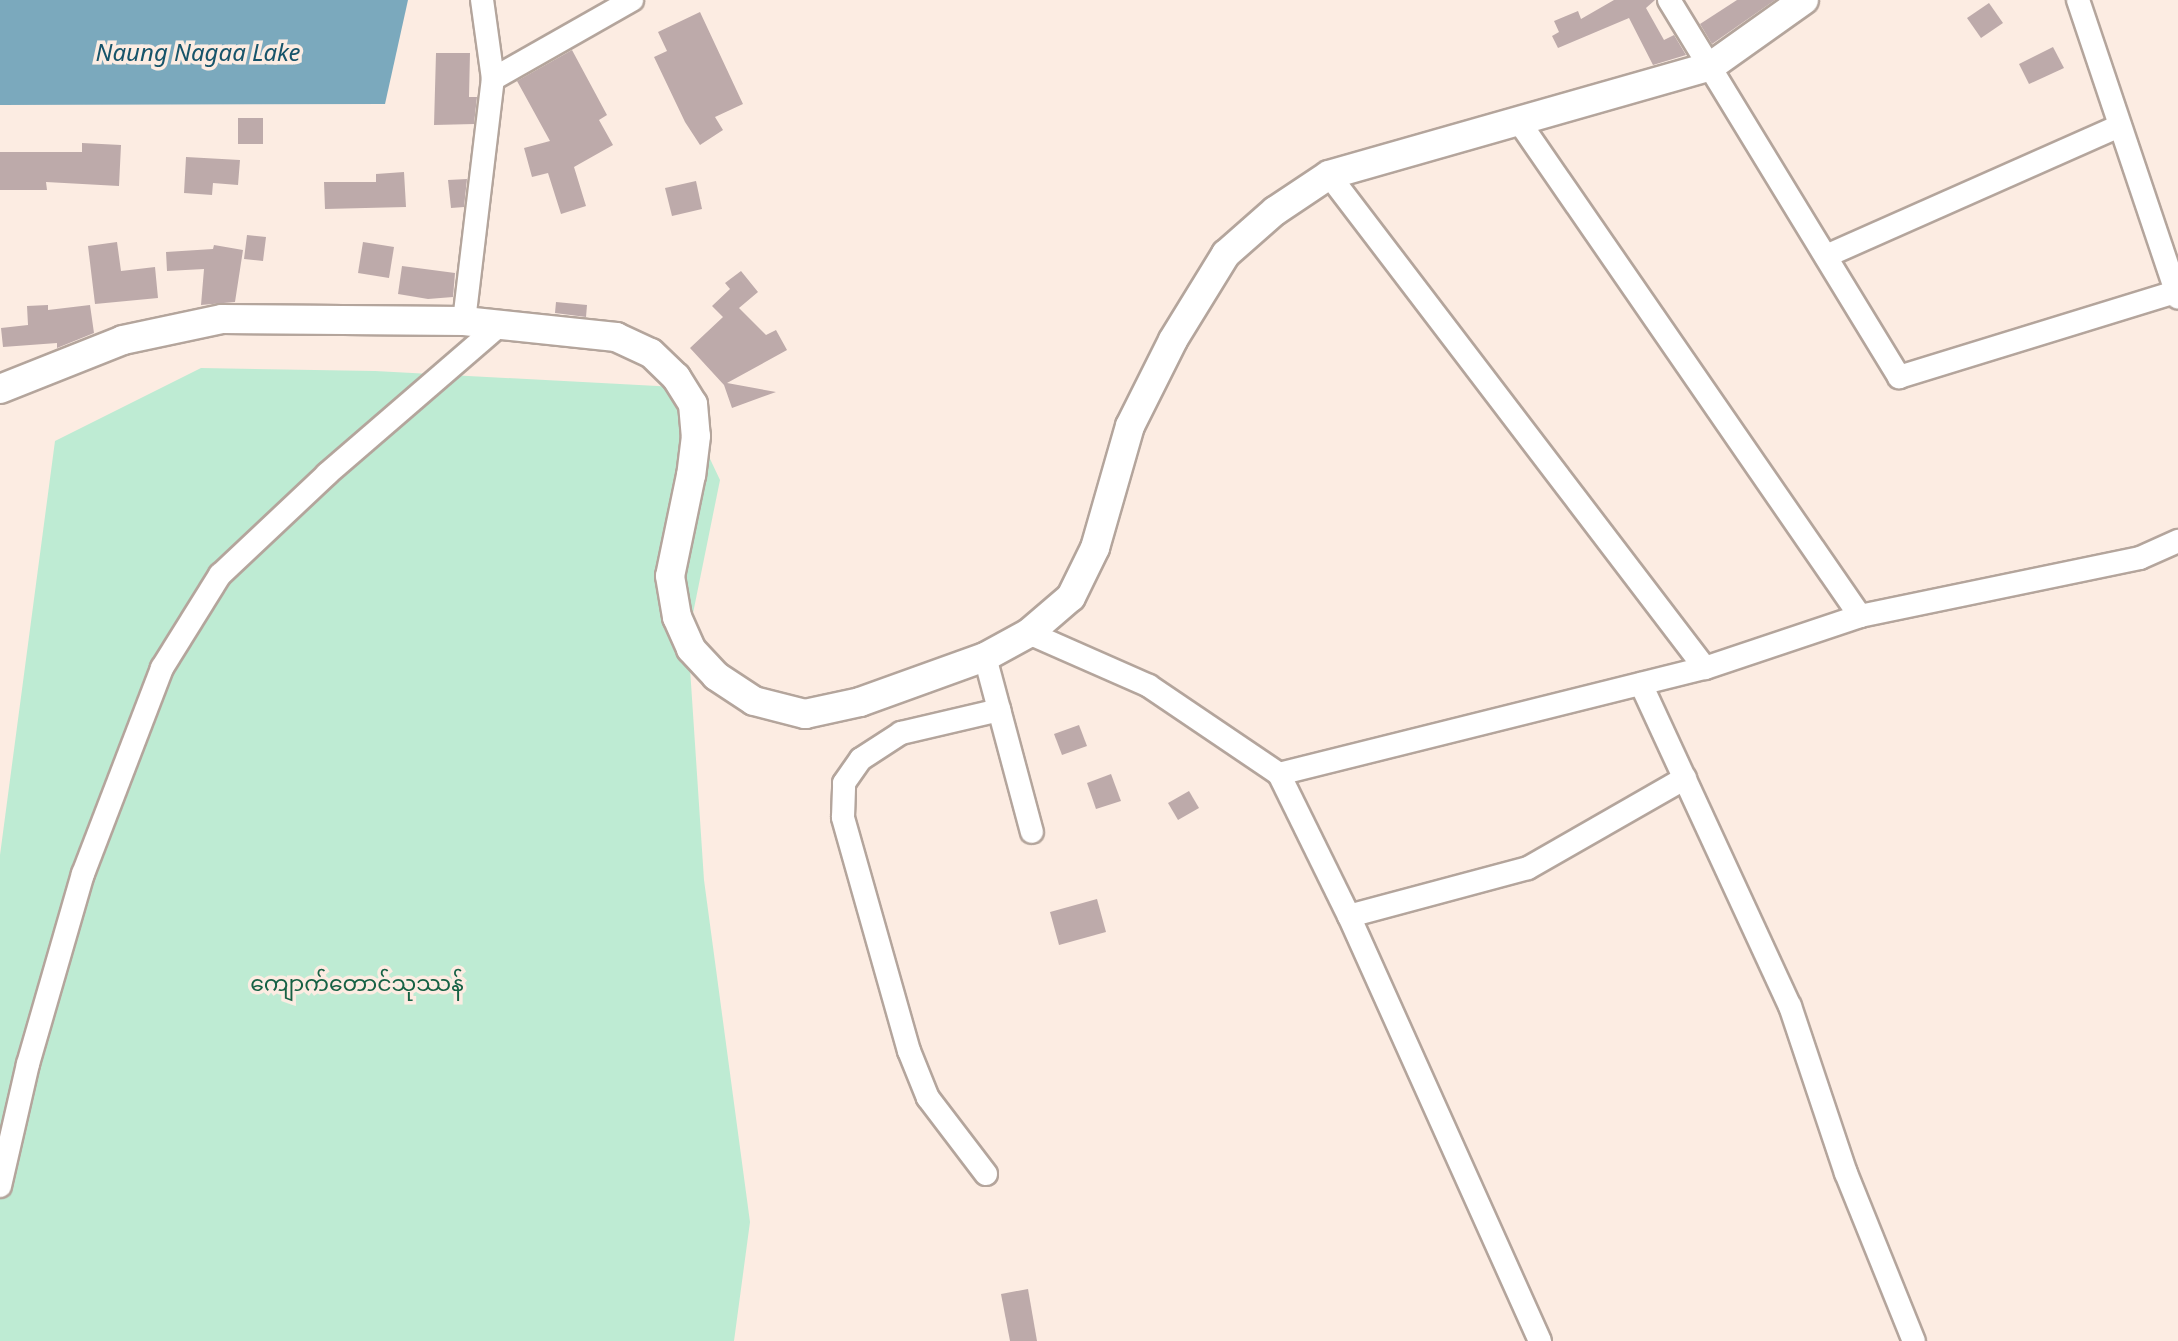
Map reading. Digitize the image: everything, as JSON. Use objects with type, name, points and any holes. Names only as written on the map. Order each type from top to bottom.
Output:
[{"type":"street","points":[[464,321],[493,79],[482,0]]},
{"type":"street","points":[[493,79],[632,0]]},
{"type":"street","points":[[1669,0],[1899,377],[2177,295],[2078,0]]},
{"type":"street","points":[[0,389],[123,340],[222,319],[464,321],[616,337],[651,353],[676,377],[693,404],[696,436],[691,475],[670,576],[677,617],[691,649],[716,676],[754,701],[805,714],[860,702],[985,657],[1029,633],[1071,597],[1095,548],[1130,426],[1173,340],[1226,254],[1275,211],[1329,175],[1520,123],[1711,66],[1804,0]]},
{"type":"street","points":[[1520,123],[1860,616]]},
{"type":"street","points":[[1826,256],[2120,126]]},
{"type":"street","points":[[1329,175],[1705,668]]},
{"type":"street","points":[[0,1186],[28,1064],[83,874],[162,668],[220,575],[327,474],[502,323]]},
{"type":"street","points":[[1279,774],[1705,668],[1860,616],[2140,558],[2178,541]]},
{"type":"street","points":[[1029,633],[1149,686],[1279,774],[1349,916],[1540,1341]]},
{"type":"street","points":[[985,657],[1032,832]]},
{"type":"street","points":[[1641,684],[1790,1006],[1846,1173],[1914,1341]]},
{"type":"street","points":[[986,1174],[928,1098],[909,1051],[843,817],[844,783],[861,759],[901,733],[999,710]]},
{"type":"street","points":[[1349,916],[1528,868],[1685,778]]},
{"type":"green space","name":"ကျောက်တောင်သုဿန်","points":[[201,368],[375,371],[676,387],[720,480],[688,638],[704,880],[750,1222],[734,1341],[0,1341],[0,855],[55,441]]},
{"type":"water","name":"Naung Nagaa Lake","points":[[0,0],[408,0],[385,104],[0,105]]},
{"type":"building","points":[[1614,0],[1655,0],[1646,8],[1664,40],[1674,35],[1686,55],[1653,65],[1629,18],[1558,48],[1552,36],[1559,32],[1554,21],[1578,11],[1581,19]]},
{"type":"building","points":[[1737,0],[1775,0],[1712,44],[1700,24]]},
{"type":"building","points":[[1989,3],[2003,23],[1981,38],[1967,18]]},
{"type":"building","points":[[700,12],[743,104],[715,117],[723,130],[700,145],[685,122],[654,57],[667,51],[658,32]]},
{"type":"building","points":[[2053,47],[2064,68],[2029,84],[2019,64]]},
{"type":"building","points":[[572,50],[607,115],[599,120],[613,145],[574,167],[586,206],[561,214],[548,173],[532,177],[524,148],[550,141],[517,81]]},
{"type":"building","points":[[436,53],[470,53],[469,97],[477,97],[474,124],[434,125]]},
{"type":"building","points":[[238,118],[263,118],[263,144],[238,144]]},
{"type":"building","points":[[82,143],[121,145],[119,186],[46,182],[47,190],[0,190],[0,152],[82,152]]},
{"type":"building","points":[[186,157],[240,160],[238,185],[213,183],[212,195],[184,193]]},
{"type":"building","points":[[404,172],[406,207],[325,209],[324,182],[376,182],[376,174]]},
{"type":"building","points":[[467,179],[464,207],[451,208],[448,180]]},
{"type":"building","points":[[696,181],[702,209],[672,216],[665,188]]},
{"type":"building","points":[[247,235],[266,237],[263,261],[244,259]]},
{"type":"building","points":[[117,242],[121,271],[155,267],[158,298],[95,304],[88,246]]},
{"type":"building","points":[[363,242],[394,247],[389,278],[358,273]]},
{"type":"building","points":[[214,245],[243,250],[235,302],[201,305],[204,269],[167,271],[166,252],[213,249]]},
{"type":"building","points":[[402,266],[455,273],[453,297],[428,299],[398,294]]},
{"type":"building","points":[[741,271],[758,292],[739,308],[766,335],[776,330],[787,350],[727,383],[776,392],[732,408],[724,385],[690,348],[723,317],[712,306],[730,289],[725,283]]},
{"type":"building","points":[[556,302],[587,305],[586,317],[555,313]]},
{"type":"building","points":[[48,305],[48,310],[90,305],[94,333],[57,348],[57,343],[3,347],[1,328],[28,325],[27,306]]},
{"type":"building","points":[[1079,725],[1087,746],[1062,755],[1054,734]]},
{"type":"building","points":[[1111,774],[1121,801],[1096,809],[1087,783]]},
{"type":"building","points":[[1189,791],[1199,808],[1178,820],[1168,803]]},
{"type":"building","points":[[1097,899],[1106,932],[1059,945],[1050,912]]},
{"type":"building","points":[[1028,1289],[1037,1341],[1010,1341],[1001,1294]]}]
